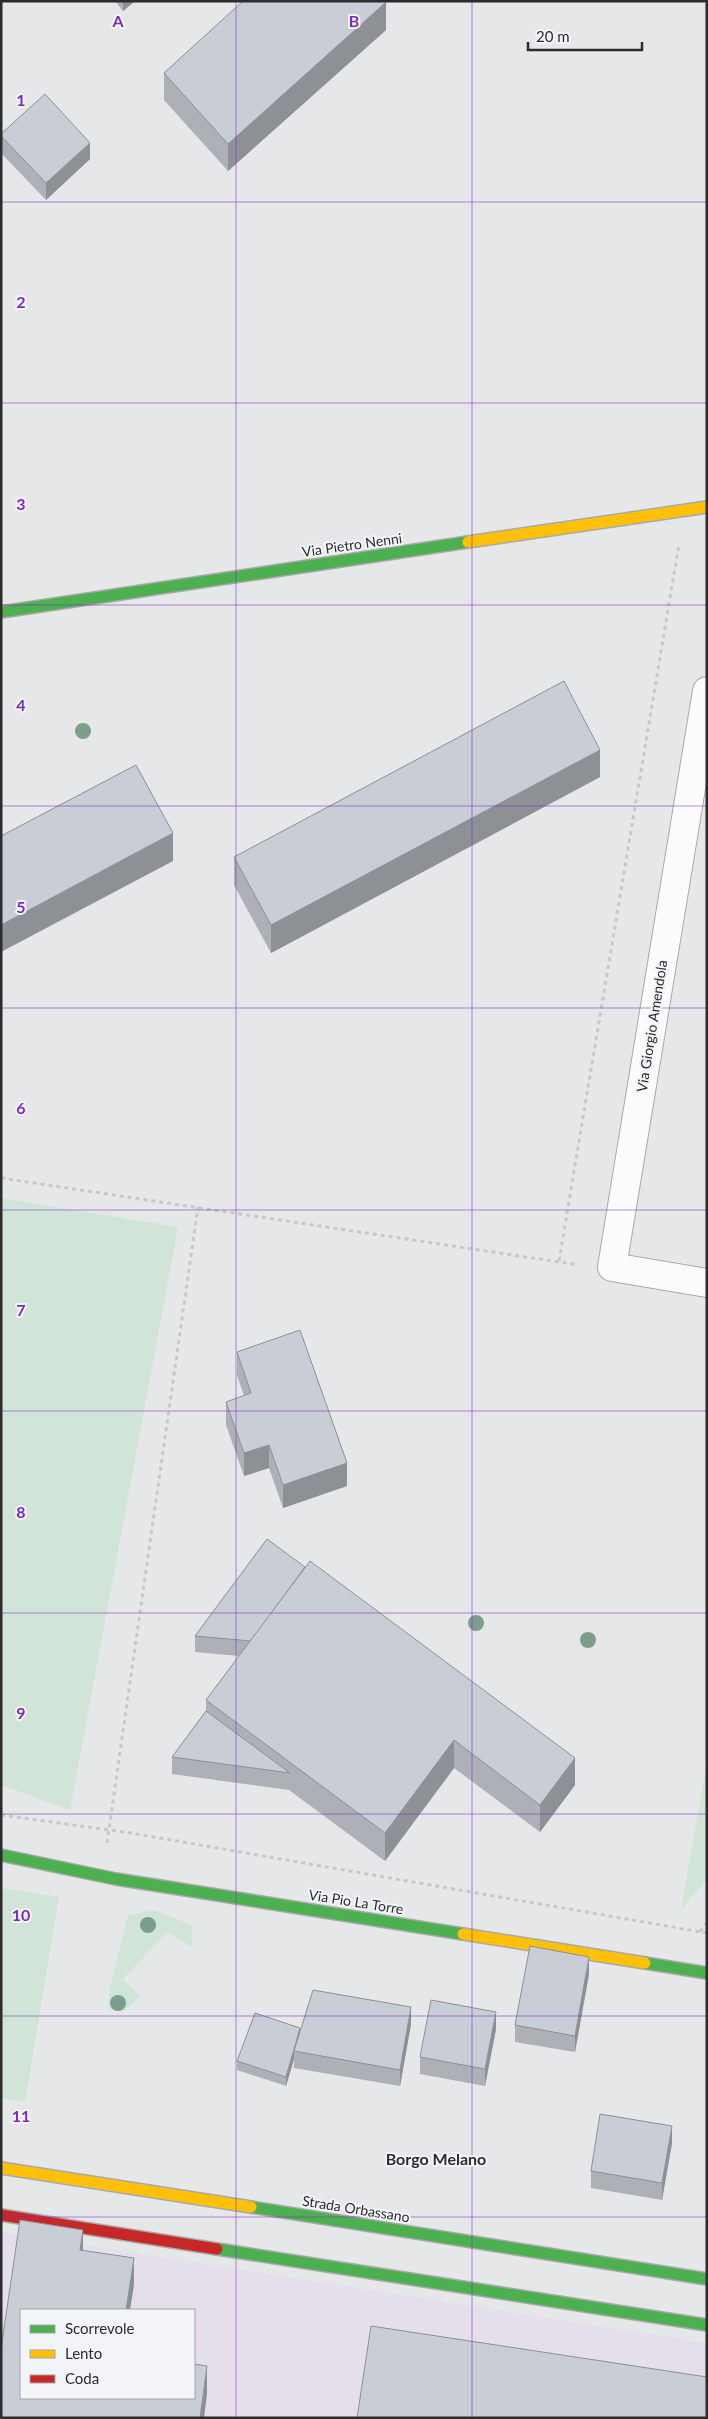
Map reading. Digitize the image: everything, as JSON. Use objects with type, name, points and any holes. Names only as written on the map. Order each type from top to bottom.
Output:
[{"type":"street","name":"Via Pietro Nenni","points":[[1,612],[707,507]]},
{"type":"street","name":"Via Giorgio Amendola","points":[[612,1267],[707,691]]},
{"type":"street","points":[[612,1267],[707,1283]]},
{"type":"street","name":"Via Pio La Torre","points":[[1,1855],[102,1877],[707,1973]]},
{"type":"street","name":"Strada Orbassano","points":[[1,2168],[707,2279]]},
{"type":"street","points":[[1,2215],[707,2325]]},
{"type":"path","points":[[559,1262],[680,540],[682,511]]},
{"type":"path","points":[[1,1178],[559,1262],[612,1267]]},
{"type":"path","points":[[102,1877],[198,1207]]},
{"type":"path","points":[[1,1815],[109,1830],[707,1933]]},
{"type":"path","points":[[700,1932],[707,1922]]},
{"type":"shaded area","points":[[1,2232],[707,2343],[707,2418],[1,2418]]},
{"type":"green space","points":[[1,1198],[178,1227],[70,1810],[1,1785]]},
{"type":"green space","points":[[707,1762],[707,1879],[681,1910]]},
{"type":"green space","points":[[1,1888],[59,1897],[25,2102],[1,2098]]},
{"type":"green space","points":[[155,1910],[192,1925],[192,1947],[168,1932],[123,1979],[140,1996],[123,2012],[108,2009],[110,1988],[128,1915]]},
{"type":"building","points":[[243,1],[386,2],[228,144],[164,73]]},
{"type":"building","points":[[45,94],[90,143],[46,183],[1,136]]},
{"type":"building","points":[[564,681],[600,750],[271,925],[234,857]]},
{"type":"building","points":[[136,765],[173,833],[1,925],[1,836]]},
{"type":"building","points":[[300,1330],[347,1463],[283,1485],[269,1445],[244,1453],[226,1402],[251,1393],[237,1352]]},
{"type":"building","points":[[267,1539],[305,1567],[251,1641],[195,1636]]},
{"type":"building","points":[[310,1561],[575,1758],[540,1805],[454,1740],[385,1833],[206,1700]]},
{"type":"building","points":[[206,1711],[290,1773],[172,1757]]},
{"type":"building","points":[[530,1946],[589,1957],[575,2036],[515,2025]]},
{"type":"building","points":[[313,1990],[411,2007],[400,2070],[294,2051]]},
{"type":"building","points":[[431,2000],[496,2012],[485,2069],[420,2057]]},
{"type":"building","points":[[255,2013],[300,2028],[286,2077],[237,2061]]},
{"type":"building","points":[[600,2114],[672,2126],[662,2183],[591,2171]]},
{"type":"building","points":[[20,2220],[83,2230],[80,2250],[134,2258],[126,2309],[20,2309],[20,2399],[195,2399],[195,2364],[207,2366],[200,2418],[1,2418],[1,2349]]},
{"type":"building","points":[[371,2326],[707,2377],[707,2418],[357,2418]]},
{"type":"traffic: fast","points":[[1,612],[468,542]]},
{"type":"traffic: fast","points":[[1,1855],[116,1879],[463,1934]]},
{"type":"traffic: fast","points":[[645,1963],[707,1973]]},
{"type":"traffic: fast","points":[[251,2207],[707,2279]]},
{"type":"traffic: fast","points":[[217,2249],[707,2325]]},
{"type":"traffic: slow","points":[[468,542],[707,507]]},
{"type":"traffic: slow","points":[[463,1934],[645,1963]]},
{"type":"traffic: slow","points":[[1,2168],[251,2207]]},
{"type":"traffic: jam","points":[[1,2215],[217,2249]]},
{"type":"district","name":"Borgo Melano","points":[[436,2159]]}]
